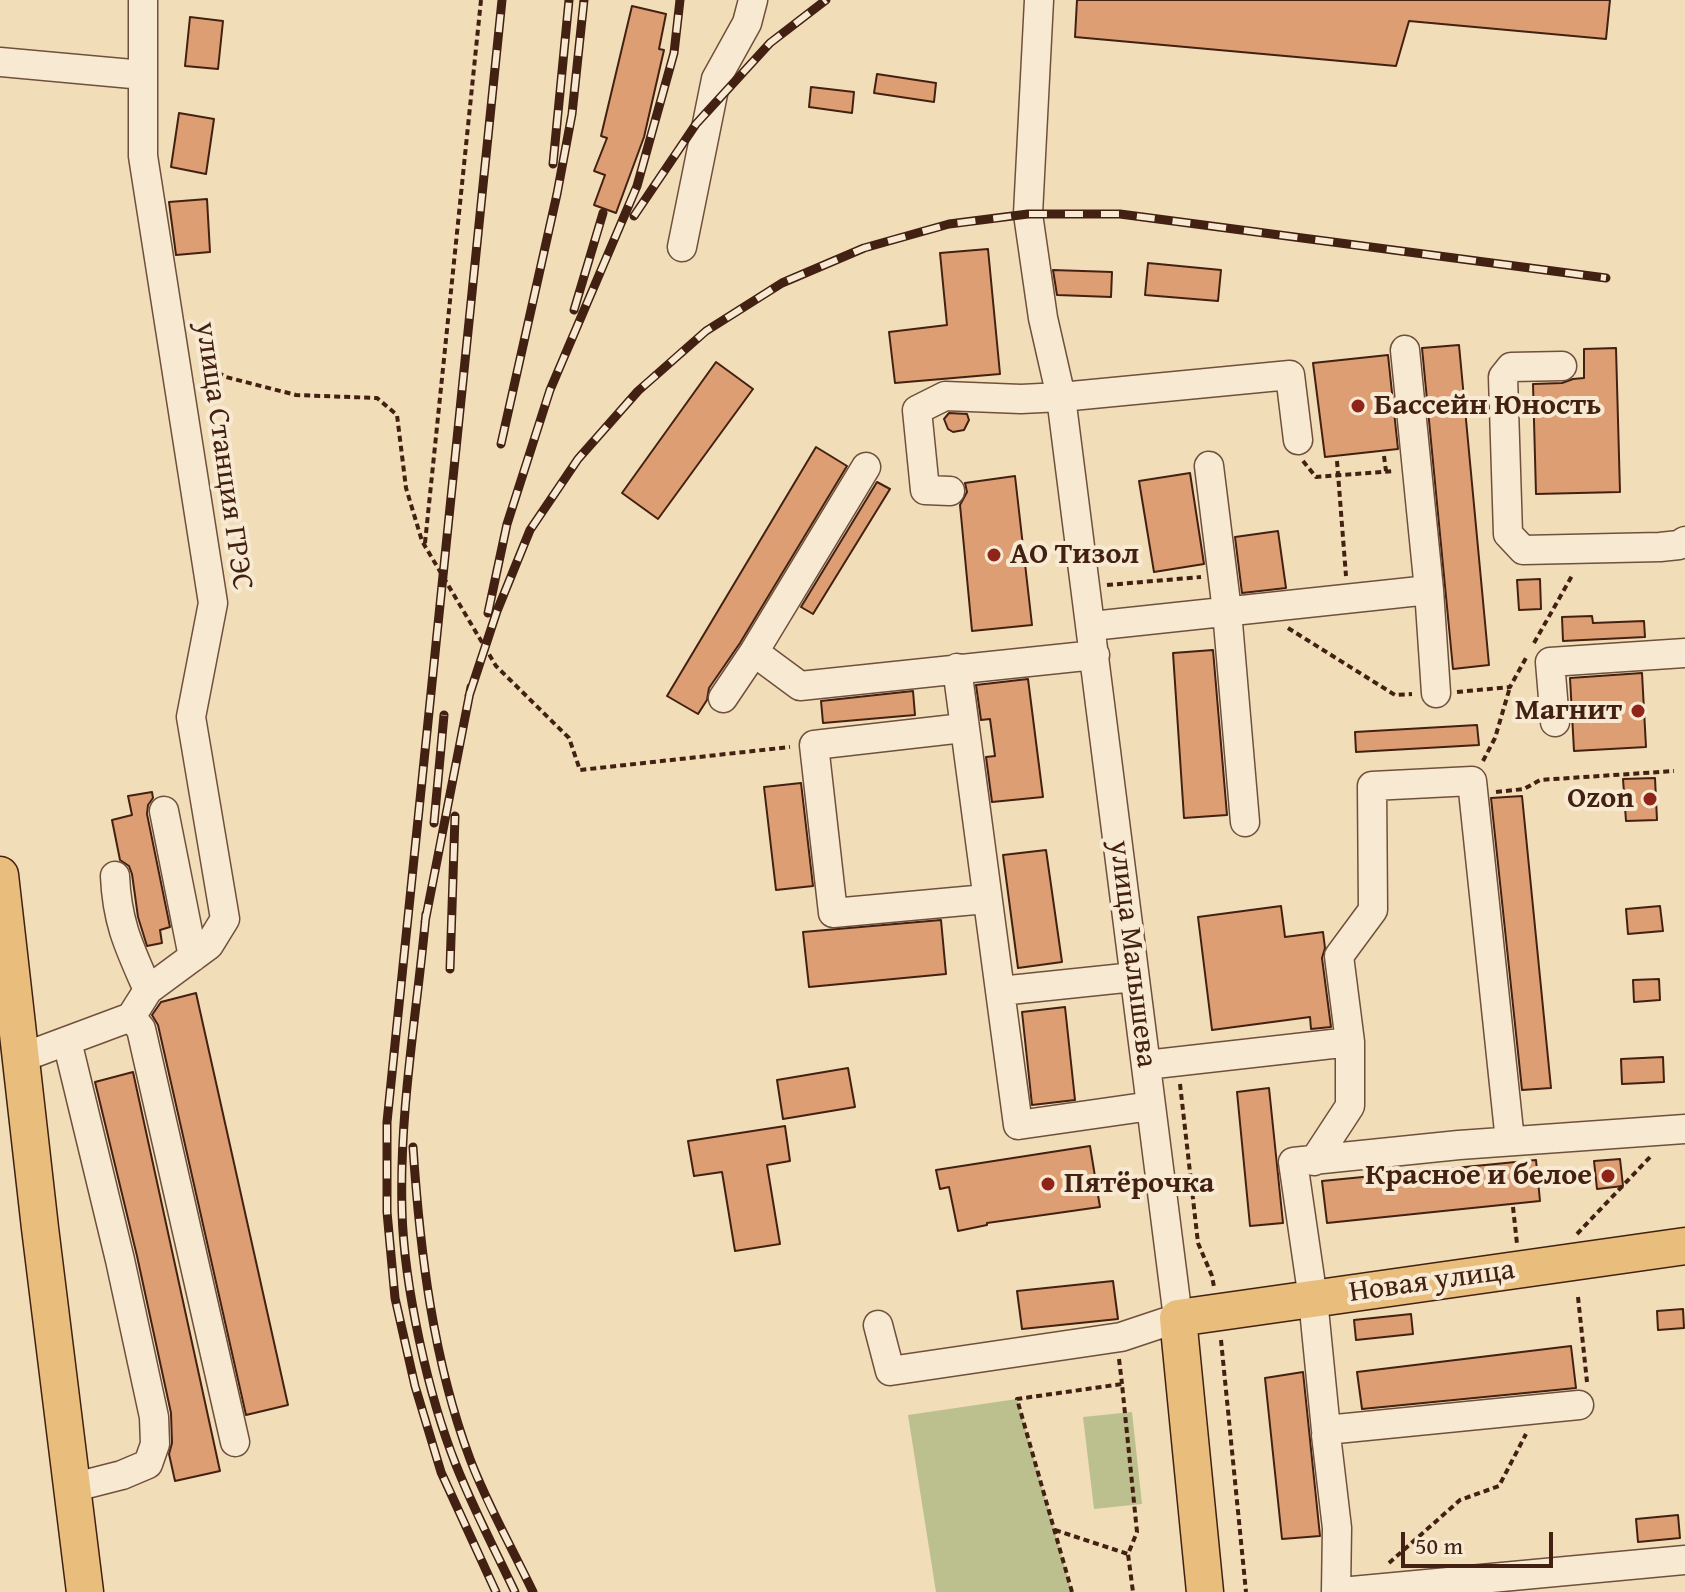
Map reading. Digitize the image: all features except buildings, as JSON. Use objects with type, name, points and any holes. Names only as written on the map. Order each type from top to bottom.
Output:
[{"type":"main road","points":[[0,875],[85,1592]]},
{"type":"main road","name":"Новая улица","points":[[1178,1318],[1685,1246]]},
{"type":"main road","name":"улица Малышева","points":[[1178,1318],[1205,1592]]},
{"type":"street","name":"улица Станция ГРЭС","points":[[143,0],[143,156],[213,603],[191,717],[225,919],[209,945],[193,957]]},
{"type":"street","points":[[682,247],[716,79],[747,23],[753,0]]},
{"type":"street","name":"улица Малышева","points":[[1039,0],[1028,214],[1043,318],[1061,397],[1087,587],[1178,1318]]},
{"type":"street","points":[[0,62],[143,75]]},
{"type":"street","points":[[1405,350],[1436,693]]},
{"type":"street","points":[[1562,366],[1511,367],[1503,377],[1508,534],[1523,550],[1660,547],[1685,541]]},
{"type":"street","points":[[950,491],[925,490],[917,410],[945,396],[1061,397],[1290,375],[1298,440]]},
{"type":"street","points":[[1209,466],[1235,604],[1245,822]]},
{"type":"street","points":[[723,698],[866,467]]},
{"type":"street","points":[[1092,626],[1235,604],[1429,590]]},
{"type":"street","points":[[754,652],[800,686],[1095,655]]},
{"type":"street","points":[[1555,722],[1550,662],[1685,653]]},
{"type":"street","points":[[957,668],[1018,1125],[1151,1106]]},
{"type":"street","points":[[963,728],[814,745],[833,913],[986,899]]},
{"type":"street","points":[[1314,1161],[1350,1106],[1350,1042],[1339,956],[1373,910],[1372,786],[1473,788],[1510,1141]]},
{"type":"street","points":[[21,1058],[131,1017],[148,990],[193,957],[164,811]]},
{"type":"street","points":[[115,876],[117,910],[127,943],[148,990]]},
{"type":"street","points":[[1000,991],[1134,977]]},
{"type":"street","points":[[131,1017],[141,1029],[235,1442]]},
{"type":"street","points":[[67,1041],[140,1345],[154,1417],[155,1444],[148,1464],[122,1475],[71,1488]]},
{"type":"street","points":[[1146,1065],[1350,1042]]},
{"type":"street","points":[[1579,1405],[1326,1430],[1313,1299],[1293,1162],[1510,1141],[1684,1130]]},
{"type":"street","points":[[878,1325],[890,1371],[1121,1337],[1178,1318]]},
{"type":"street","points":[[1326,1435],[1345,1591],[1685,1560]]},
{"type":"path","points":[[424,545],[481,0]]},
{"type":"path","points":[[173,348],[226,377],[296,395],[377,398],[397,415],[406,488],[424,545],[496,666],[569,738],[580,770],[814,745]]},
{"type":"path","points":[[1298,440],[1299,455],[1316,477],[1417,469]]},
{"type":"path","points":[[1384,456],[1386,471]]},
{"type":"path","points":[[1337,461],[1347,598]]},
{"type":"path","points":[[1587,549],[1510,687],[1495,738],[1473,788],[1524,789],[1540,780],[1674,771]]},
{"type":"path","points":[[1087,587],[1198,576],[1235,604],[1395,695],[1510,687]]},
{"type":"path","points":[[1570,1242],[1665,1142],[1684,1130]]},
{"type":"path","points":[[1513,1207],[1518,1251]]},
{"type":"path","points":[[1578,1297],[1587,1393],[1579,1405]]},
{"type":"path","points":[[1072,1592],[1017,1399],[1122,1384],[1137,1532],[1128,1554],[1133,1592]]},
{"type":"path","points":[[1345,1591],[1460,1500],[1499,1486],[1526,1433]]},
{"type":"path","points":[[1054,1530],[1128,1554]]},
{"type":"green space","points":[[1017,1399],[1072,1592],[936,1592],[908,1415]]},
{"type":"green space","points":[[1132,1412],[1142,1504],[1094,1509],[1083,1417]]},
{"type":"railway","points":[[496,1592],[441,1472],[415,1386],[395,1298],[387,1212],[387,1122],[502,0]]},
{"type":"railway","points":[[553,164],[569,0]]},
{"type":"railway","points":[[501,444],[572,114],[584,0]]},
{"type":"railway","points":[[488,613],[507,524],[550,390],[637,186],[674,53],[680,0]]},
{"type":"railway","points":[[634,216],[696,124],[770,43],[826,0]]},
{"type":"railway","points":[[574,310],[603,213]]},
{"type":"railway","points":[[469,696],[497,611],[530,530],[578,459],[638,391],[706,331],[782,283],[864,248],[949,224],[1028,214],[1120,214],[1606,278]]},
{"type":"railway","points":[[425,922],[471,687]]},
{"type":"railway","points":[[434,823],[444,715]]},
{"type":"railway","points":[[450,969],[455,816]]},
{"type":"railway","points":[[426,914],[403,1136],[402,1211],[407,1272],[427,1374],[446,1437],[470,1497],[515,1592]]},
{"type":"railway","points":[[413,1147],[424,1266],[446,1383],[477,1476],[533,1592]]},
{"type":"place","name":"Бассейн Юность","points":[[1358,406]]},
{"type":"place","name":"АО Тизол","points":[[994,555]]},
{"type":"place","name":"Магнит","points":[[1638,711]]},
{"type":"place","name":"Ozon","points":[[1650,799]]},
{"type":"place","name":"Красное и белое","points":[[1608,1176]]},
{"type":"place","name":"Пятёрочка","points":[[1048,1184]]}]
